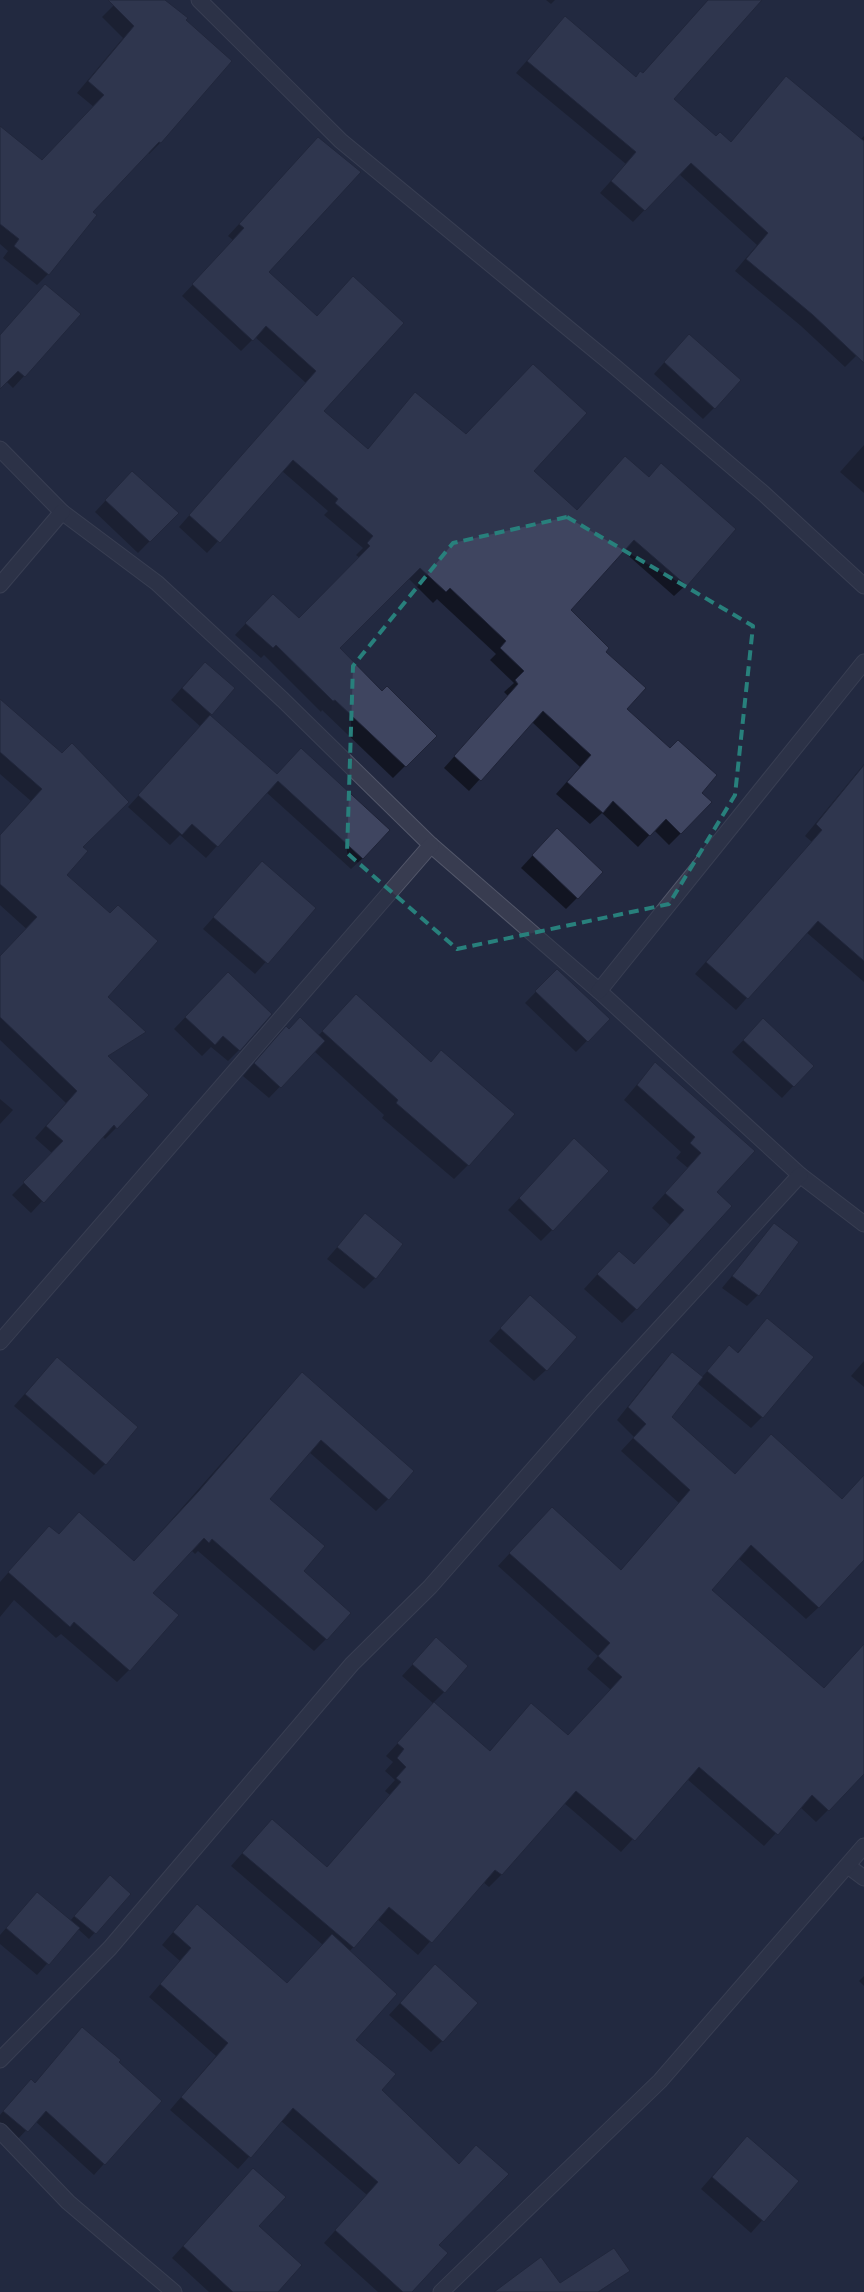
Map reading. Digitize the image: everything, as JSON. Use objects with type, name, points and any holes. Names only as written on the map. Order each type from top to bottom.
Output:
[{"type":"street","points":[[199,0],[342,140],[763,493],[864,586]]},
{"type":"street","points":[[0,449],[62,512],[157,582],[283,700],[431,844],[599,991],[800,1175],[864,1224]]},
{"type":"street","points":[[0,585],[62,512]]},
{"type":"street","points":[[599,991],[864,662]]},
{"type":"street","points":[[0,1342],[431,844]]},
{"type":"street","points":[[0,2060],[110,1948],[352,1664],[430,1587],[592,1402],[800,1175]]},
{"type":"street","points":[[441,2292],[660,2081],[864,1846]]},
{"type":"street","points":[[848,1866],[864,1878]]},
{"type":"street","points":[[0,2131],[68,2202],[174,2292]]},
{"type":"highlighted area","points":[[567,517],[753,626],[735,795],[669,904],[457,949],[347,853],[353,666],[453,543]]},
{"type":"building","points":[[108,0],[165,0],[188,18],[186,20],[232,61],[161,143],[159,142],[93,212],[97,215],[49,275],[14,246],[19,239],[0,224],[0,126],[42,160],[104,95],[88,81],[134,26]]},
{"type":"building","points":[[708,0],[762,0],[674,99],[716,136],[720,132],[731,142],[786,76],[864,141],[864,363],[813,315],[746,259],[768,233],[691,163],[645,211],[611,181],[636,152],[527,61],[565,16],[636,77],[640,71],[643,73]]},
{"type":"building","points":[[318,137],[361,172],[269,272],[317,316],[353,276],[404,323],[324,411],[368,449],[415,392],[466,434],[533,364],[587,413],[534,471],[577,510],[625,456],[649,477],[661,463],[736,529],[687,586],[634,540],[571,610],[609,648],[606,652],[646,688],[627,709],[670,748],[678,740],[717,775],[702,793],[712,802],[681,834],[666,819],[650,836],[613,801],[603,813],[567,782],[591,755],[543,711],[481,781],[454,756],[518,684],[515,680],[524,671],[500,648],[506,641],[450,588],[446,592],[420,568],[340,648],[382,691],[387,686],[437,736],[406,767],[335,700],[333,701],[276,645],[273,648],[245,623],[273,594],[299,618],[370,546],[367,543],[373,536],[335,503],[338,499],[293,460],[220,543],[189,515],[316,371],[266,326],[253,341],[192,284],[244,228],[239,224]]},
{"type":"building","points":[[45,284],[81,314],[25,377],[18,371],[0,389],[0,335]]},
{"type":"building","points":[[689,334],[741,380],[715,409],[664,362]]},
{"type":"building","points":[[132,471],[179,513],[150,542],[105,500]]},
{"type":"building","points":[[205,662],[235,688],[212,715],[182,688]]},
{"type":"building","points":[[0,699],[62,753],[72,743],[129,802],[83,847],[88,851],[67,875],[110,913],[118,905],[158,941],[108,997],[146,1032],[108,1056],[149,1095],[117,1129],[114,1125],[44,1203],[23,1182],[63,1141],[46,1126],[77,1091],[0,1017],[0,956],[37,917],[0,884],[0,835],[42,789],[0,752]]},
{"type":"building","points":[[210,715],[277,774],[301,748],[390,830],[363,859],[278,781],[218,847],[192,824],[182,835],[138,795]]},
{"type":"building","points":[[864,765],[864,961],[818,921],[748,999],[706,962],[822,830],[816,824]]},
{"type":"building","points":[[557,828],[603,872],[578,899],[532,855]]},
{"type":"building","points":[[262,861],[316,908],[268,964],[213,917]]},
{"type":"building","points":[[557,969],[610,1019],[588,1042],[535,991]]},
{"type":"building","points":[[228,972],[272,1014],[240,1051],[223,1036],[215,1045],[185,1017]]},
{"type":"building","points":[[356,994],[431,1062],[441,1050],[515,1114],[469,1166],[396,1103],[398,1100],[322,1031]]},
{"type":"building","points":[[300,1017],[325,1041],[281,1088],[254,1063],[286,1026],[289,1029]]},
{"type":"building","points":[[763,1018],[814,1066],[794,1087],[743,1040]]},
{"type":"building","points":[[655,1062],[755,1151],[717,1192],[732,1206],[637,1310],[597,1274],[619,1251],[634,1264],[684,1210],[665,1193],[701,1153],[690,1143],[695,1137],[637,1085]]},
{"type":"building","points":[[574,1138],[609,1171],[553,1231],[519,1198]]},
{"type":"building","points":[[365,1213],[403,1244],[376,1279],[337,1247]]},
{"type":"building","points":[[774,1223],[799,1242],[759,1296],[732,1276]]},
{"type":"building","points":[[530,1295],[577,1337],[547,1371],[500,1328]]},
{"type":"building","points":[[767,1318],[814,1357],[763,1418],[707,1371],[729,1345],[738,1353]]},
{"type":"building","points":[[672,1352],[703,1377],[672,1417],[735,1474],[771,1434],[842,1499],[864,1475],[864,1560],[819,1608],[751,1545],[712,1590],[824,1688],[864,1644],[864,1774],[829,1811],[812,1795],[778,1835],[699,1767],[635,1841],[576,1791],[502,1875],[495,1870],[432,1943],[389,1907],[354,1948],[242,1853],[272,1819],[327,1867],[401,1782],[396,1778],[406,1767],[397,1758],[404,1749],[397,1743],[434,1702],[490,1751],[531,1703],[568,1735],[622,1677],[598,1656],[610,1643],[509,1553],[552,1507],[621,1570],[690,1490],[633,1438],[646,1424],[628,1407]]},
{"type":"building","points":[[57,1357],[138,1427],[106,1465],[25,1394]]},
{"type":"building","points":[[302,1372],[414,1471],[389,1500],[321,1440],[270,1499],[325,1546],[304,1571],[351,1613],[327,1640],[212,1539],[209,1543],[204,1538],[153,1593],[179,1615],[130,1671],[74,1622],[70,1627],[8,1572],[49,1526],[59,1534],[79,1512],[134,1561],[198,1492]]},
{"type":"building","points":[[436,1637],[468,1666],[445,1693],[412,1664]]},
{"type":"building","points":[[110,1875],[131,1894],[96,1934],[74,1916]]},
{"type":"building","points":[[37,1892],[80,1928],[49,1965],[6,1928]]},
{"type":"building","points":[[197,1904],[287,1983],[332,1934],[397,1994],[356,2040],[396,2074],[382,2090],[459,2164],[476,2145],[509,2174],[439,2245],[448,2253],[412,2292],[403,2292],[335,2230],[378,2182],[293,2108],[251,2158],[181,2097],[228,2043],[160,1984],[191,1948],[173,1932]]},
{"type":"building","points":[[435,1964],[478,2003],[443,2042],[400,2003]]},
{"type":"building","points":[[82,2027],[121,2060],[119,2062],[162,2101],[105,2165],[46,2111],[28,2132],[3,2111],[31,2079],[35,2083]]},
{"type":"building","points":[[747,2136],[799,2181],[764,2222],[712,2177]]},
{"type":"building","points":[[253,2168],[286,2197],[259,2226],[302,2265],[278,2292],[233,2292],[183,2246]]},
{"type":"building","points":[[614,2248],[630,2271],[598,2292],[494,2292],[541,2257],[560,2283]]}]
